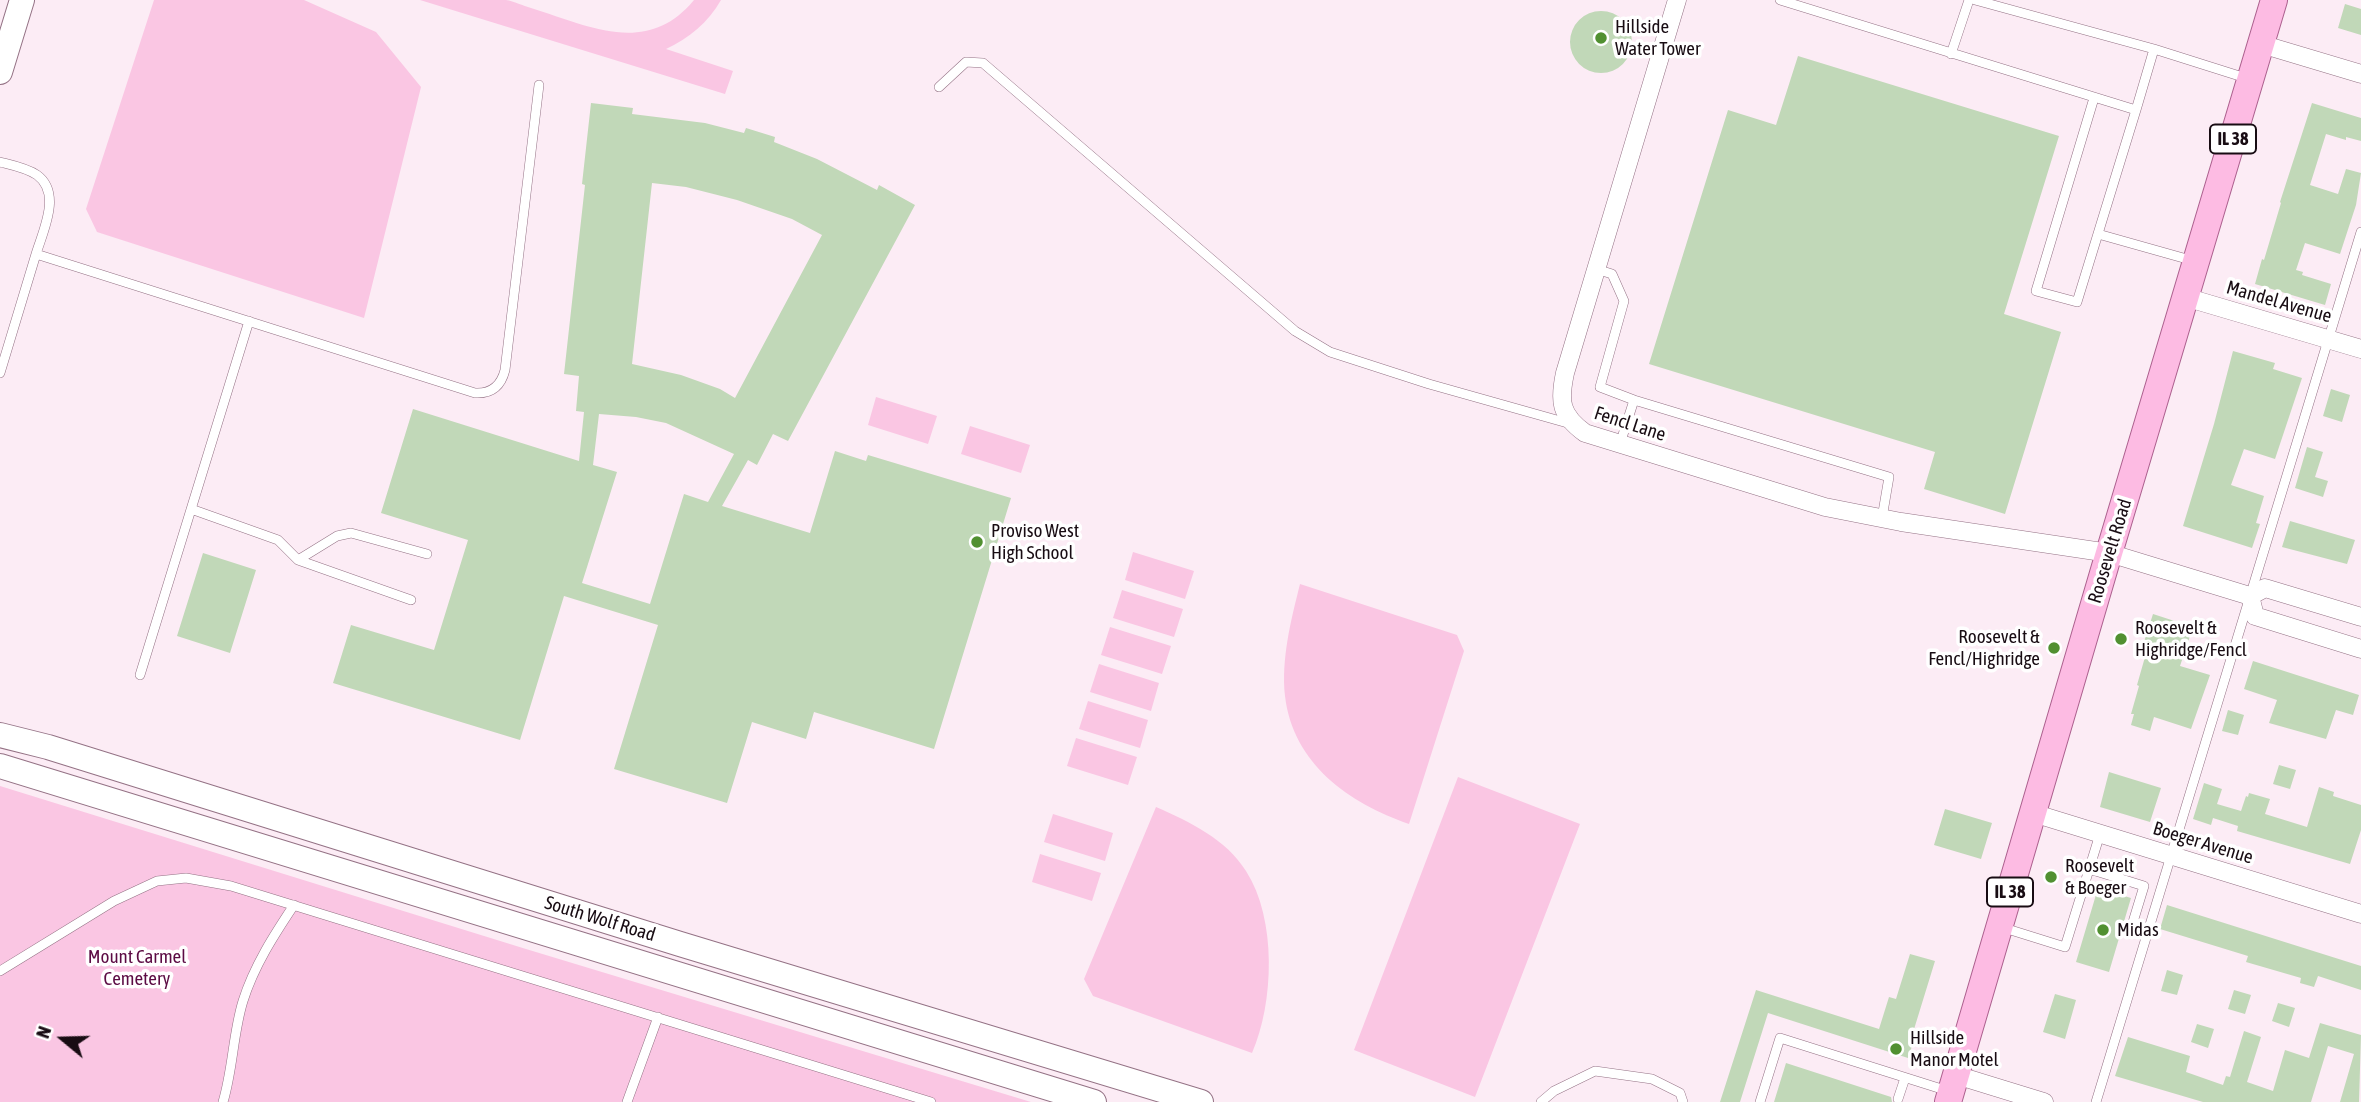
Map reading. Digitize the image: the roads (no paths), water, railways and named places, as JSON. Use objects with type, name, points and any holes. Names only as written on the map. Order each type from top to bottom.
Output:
[{"type":"main road","points":[[0,72],[22,0]]},
{"type":"main road","name":"Roosevelt Road","points":[[1952,1090],[2274,0]]},
{"type":"main road","name":"South Wolf Road","points":[[0,735],[48,747],[1201,1102]]},
{"type":"main road","name":"South Wolf Road","points":[[0,766],[1094,1102]]},
{"type":"street","name":"Fencl Lane","points":[[1676,0],[1562,388],[1561,403],[1573,424],[1585,433],[1825,507],[2109,554],[2250,596]]},
{"type":"street","points":[[2261,44],[2361,74]]},
{"type":"street","name":"Mandel Avenue","points":[[2186,297],[2361,349]]},
{"type":"street","points":[[2361,617],[2265,588],[2250,596],[2255,616],[2361,649]]},
{"type":"street","name":"Boeger Avenue","points":[[2033,813],[2361,914]]},
{"type":"street","points":[[1952,1090],[2043,1102]]},
{"type":"lane","points":[[1780,0],[2136,110]]},
{"type":"lane","points":[[1951,54],[1969,0]]},
{"type":"lane","points":[[1975,0],[2251,79]]},
{"type":"lane","points":[[2095,98],[2036,291],[2077,302],[2154,50]]},
{"type":"lane","points":[[939,87],[966,62],[983,63],[1295,331],[1330,352],[1429,384],[1573,424]]},
{"type":"lane","points":[[36,254],[475,393],[485,393],[499,385],[505,370],[539,85]]},
{"type":"lane","points":[[0,162],[37,175],[44,181],[50,206],[0,373]]},
{"type":"lane","points":[[2096,1102],[2361,232]]},
{"type":"lane","points":[[2098,234],[2196,262]]},
{"type":"lane","points":[[1596,269],[1612,274],[1624,301],[1600,387],[1634,400],[1889,477],[1882,518]]},
{"type":"lane","points":[[140,675],[249,321]]},
{"type":"lane","points":[[1620,444],[1634,400]]},
{"type":"lane","points":[[191,509],[278,540],[298,560],[411,600]]},
{"type":"lane","points":[[298,560],[337,536],[351,533],[427,554]]},
{"type":"lane","points":[[2000,927],[2065,947],[2100,834]]},
{"type":"lane","points":[[2089,869],[2144,886],[2133,922]]},
{"type":"lane","points":[[0,971],[114,901],[157,881],[174,878],[199,879],[231,886],[657,1017],[911,1099],[931,1102]]},
{"type":"lane","points":[[223,1102],[243,1000],[264,953],[294,905]]},
{"type":"lane","points":[[627,1102],[657,1017]]},
{"type":"lane","points":[[1760,1102],[1780,1038],[1905,1078],[1952,1090]]},
{"type":"lane","points":[[1541,1102],[1554,1091],[1595,1071],[1652,1079],[1680,1093],[1683,1102]]},
{"type":"lane","points":[[1898,1099],[1905,1078]]},
{"type":"place","name":"Hillside Water Tower","points":[[1601,38]]},
{"type":"place","name":"Proviso West High School","points":[[977,542]]},
{"type":"place","name":"Roosevelt & Highridge/Fencl","points":[[2121,639]]},
{"type":"place","name":"Roosevelt & Fencl/Highridge","points":[[2054,648]]},
{"type":"place","name":"Roosevelt & Boeger","points":[[2051,877]]},
{"type":"place","name":"Midas","points":[[2103,930]]},
{"type":"place","name":"Hillside Manor Motel","points":[[1896,1049]]},
{"type":"park label","name":"Mount Carmel Cemetery","points":[[137,968]]}]
